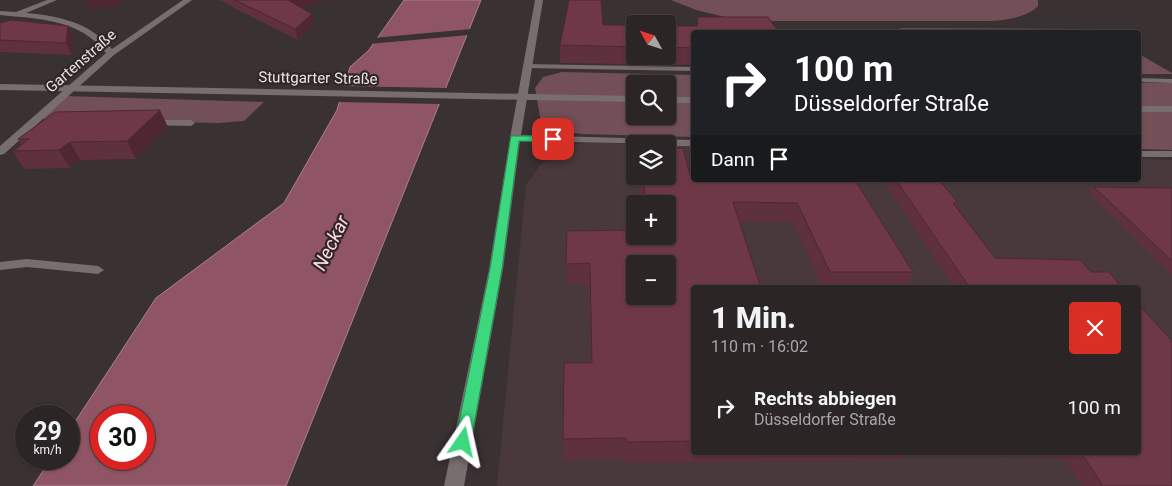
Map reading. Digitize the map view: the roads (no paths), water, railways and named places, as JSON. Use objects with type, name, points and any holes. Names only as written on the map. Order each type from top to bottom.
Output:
[{"type":"main road","points":[[1141,109],[1172,109]]},
{"type":"street","points":[[13,15],[53,0]]},
{"type":"street","name":"Gartenstraße","points":[[0,152],[111,53],[188,0]]},
{"type":"street","points":[[454,486],[496,269],[515,138],[539,0]]},
{"type":"street","points":[[0,13],[59,20],[85,29],[102,40],[111,53]]},
{"type":"street","name":"Stuttgarter Straße","points":[[0,87],[626,99]]},
{"type":"street","points":[[676,100],[691,100]]},
{"type":"street","points":[[515,138],[691,143]]},
{"type":"street","points":[[1141,154],[1172,154]]},
{"type":"lane","points":[[528,66],[691,70]]},
{"type":"lane","points":[[1141,80],[1172,81]]},
{"type":"lane","points":[[38,119],[54,120]]},
{"type":"lane","points":[[145,122],[191,123]]},
{"type":"lane","points":[[0,266],[27,264],[98,270]]},
{"type":"water","name":"Neckar","points":[[404,0],[481,0],[286,486],[33,486],[44,470],[80,470],[80,414],[156,298],[284,203],[337,110],[350,67],[369,50]]}]
